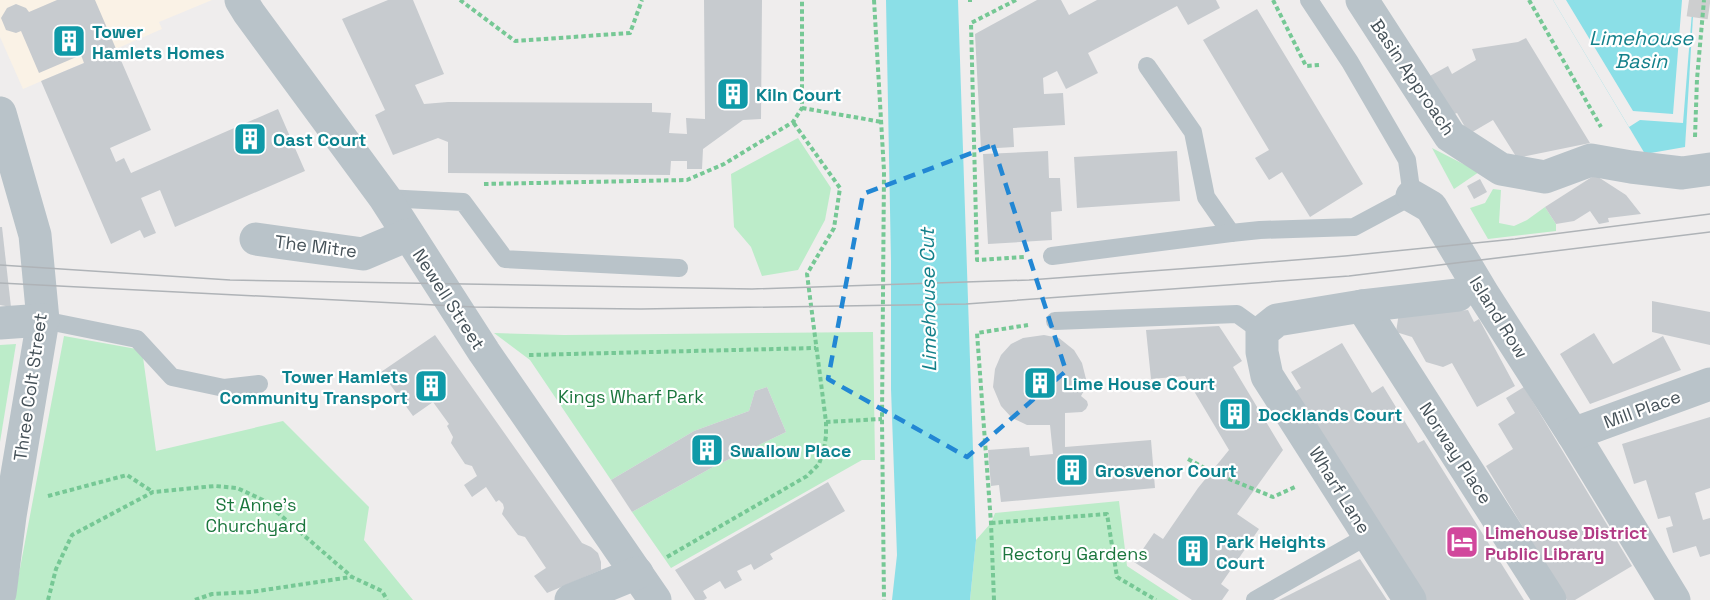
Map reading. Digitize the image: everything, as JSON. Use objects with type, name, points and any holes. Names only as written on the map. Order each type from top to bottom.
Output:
[{"type":"street","name":"Basin Approach","points":[[1362,0],[1450,136],[1501,169],[1545,177],[1591,160],[1631,168],[1682,173],[1702,170]]},
{"type":"street","name":"Newell Street","points":[[253,4],[384,198],[498,373],[656,600]]},
{"type":"street","name":"Three Colt Street","points":[[0,113],[35,235],[42,320],[0,593]]},
{"type":"street","name":"Island Row","points":[[1412,196],[1431,207],[1674,600]]},
{"type":"street","name":"The Mitre","points":[[256,239],[363,254],[408,235]]},
{"type":"street","points":[[1262,332],[1277,320],[1362,306],[1458,295]]},
{"type":"street","name":"Norway Place","points":[[1362,306],[1550,600]]},
{"type":"street","points":[[0,323],[42,320]]},
{"type":"street","name":"Wharf Lane","points":[[1262,332],[1262,351],[1267,376],[1410,600]]},
{"type":"street","name":"Mill Place","points":[[1573,434],[1710,384]]},
{"type":"street","points":[[571,600],[637,573]]},
{"type":"lane","points":[[1052,256],[1260,230],[1354,227],[1412,196],[1407,160],[1333,35],[1309,0]]},
{"type":"lane","points":[[1147,66],[1193,132],[1206,197],[1231,233]]},
{"type":"lane","points":[[384,198],[463,202],[505,259],[679,268]]},
{"type":"lane","points":[[1055,321],[1237,314],[1262,332]]},
{"type":"lane","points":[[42,320],[137,339],[172,378],[224,388],[259,384]]},
{"type":"lane","points":[[1255,600],[1369,536]]},
{"type":"path","points":[[460,0],[515,41],[630,33],[642,0]]},
{"type":"path","points":[[463,202],[485,182],[687,180],[724,164],[794,122],[802,108],[802,0]]},
{"type":"path","points":[[874,0],[884,171],[882,419],[884,600]]},
{"type":"path","points":[[1016,0],[971,23],[977,260],[1052,256]]},
{"type":"path","points":[[1529,0],[1618,157],[1631,168]]},
{"type":"path","points":[[1702,170],[1697,79],[1704,0]]},
{"type":"path","points":[[802,108],[882,122]]},
{"type":"path","points":[[637,573],[807,476],[819,464],[824,449],[826,422],[807,274],[834,228],[840,189],[794,122]]},
{"type":"path","points":[[994,600],[991,523],[977,333],[1055,321]]},
{"type":"path","points":[[498,373],[524,355],[816,348]]},
{"type":"path","points":[[826,422],[882,419]]},
{"type":"path","points":[[1188,459],[1212,472],[1273,497],[1329,471]]},
{"type":"path","points":[[14,507],[127,475],[153,492]]},
{"type":"path","points":[[48,600],[56,569],[72,535],[153,492],[215,486],[237,488],[263,500],[352,577],[382,591],[387,600]]},
{"type":"path","points":[[991,523],[1107,514],[1117,577],[1156,600]]},
{"type":"path","points":[[195,600],[212,594],[250,592],[352,577]]},
{"type":"highlighted area","points":[[993,145],[1066,371],[967,457],[828,379],[863,194]]},
{"type":"shaded area","points":[[0,0],[212,0],[159,22],[162,29],[23,89],[0,37]]},
{"type":"green space","points":[[798,138],[831,188],[825,220],[798,270],[762,276],[751,247],[734,227],[731,174]]},
{"type":"green space","points":[[1432,148],[1479,172],[1454,189]]},
{"type":"green space","points":[[1493,189],[1501,190],[1499,223],[1514,226],[1545,207],[1556,224],[1556,231],[1488,239],[1470,208],[1485,203]]},
{"type":"green space","name":"Kings Wharf Park","points":[[873,332],[875,460],[862,460],[671,568],[632,512],[713,467],[786,432],[767,387],[755,391],[749,411],[694,431],[611,480],[530,360],[494,333],[564,335]]},
{"type":"green space","name":"St Anne's Churchyard","points":[[64,336],[142,350],[156,451],[283,421],[369,507],[364,540],[413,600],[14,600]]},
{"type":"green space","points":[[16,344],[0,442],[0,345]]},
{"type":"green space","name":"Rectory Gardens","points":[[1119,501],[1127,566],[1179,600],[970,600],[976,540],[991,523],[995,513]]},
{"type":"water","name":"Limehouse Cut","points":[[886,0],[958,0],[976,540],[970,600],[892,600],[897,555],[891,389]]},
{"type":"water","name":"Limehouse Basin","points":[[1553,0],[1694,0],[1685,147],[1645,154]]},
{"type":"pier","points":[[1553,0],[1566,0],[1633,111],[1673,114],[1682,0],[1693,0],[1683,123],[1640,120],[1629,127]]},
{"type":"building","name":"Oast Court","points":[[57,0],[95,0],[151,130],[110,148],[116,162],[124,158],[131,173],[278,109],[305,171],[175,227],[160,190],[141,198],[156,233],[144,238],[140,230],[111,244],[41,81],[84,63],[81,55],[39,73],[21,31],[16,33],[6,30],[1,18],[7,8],[16,4],[26,8],[29,12]]},
{"type":"building","name":"Kiln Court","points":[[388,0],[413,0],[444,74],[415,85],[424,104],[448,102],[652,103],[652,112],[671,113],[669,133],[687,134],[686,118],[705,119],[704,0],[762,0],[761,119],[743,120],[703,149],[702,169],[687,169],[687,161],[671,161],[670,175],[448,173],[448,142],[438,138],[393,155],[375,115],[385,110],[342,19]]},
{"type":"building","points":[[1037,0],[1061,0],[1069,15],[1097,0],[1216,0],[1220,8],[1188,25],[1177,6],[1088,53],[1098,73],[1066,89],[1057,71],[1043,78],[1044,94],[1063,93],[1065,125],[1013,128],[1014,147],[981,149],[975,34]]},
{"type":"building","points":[[1257,9],[1363,184],[1310,217],[1282,172],[1269,180],[1255,158],[1269,150],[1203,40]]},
{"type":"building","points":[[1526,38],[1590,143],[1517,158],[1493,120],[1469,134],[1457,113],[1452,115],[1428,77],[1448,66],[1452,74],[1476,60],[1472,49],[1518,42]]},
{"type":"building","points":[[1048,151],[1049,178],[1060,178],[1062,211],[1051,212],[1052,240],[988,244],[983,154]]},
{"type":"building","points":[[1177,151],[1180,201],[1077,208],[1074,157]]},
{"type":"building","points":[[1595,175],[1626,195],[1641,214],[1608,218],[1609,222],[1599,224],[1590,211],[1574,221],[1556,224],[1545,207]]},
{"type":"building","points":[[1480,179],[1487,192],[1474,199],[1467,186]]},
{"type":"building","points":[[0,227],[2,227],[11,307],[0,305]]},
{"type":"building","points":[[1652,301],[1710,312],[1710,345],[1652,332]]},
{"type":"building","points":[[1400,306],[1436,313],[1468,310],[1474,322],[1479,319],[1515,386],[1477,407],[1452,363],[1443,367],[1426,362],[1412,337],[1396,332]]},
{"type":"building","points":[[1219,326],[1242,361],[1233,367],[1283,450],[1237,514],[1259,529],[1221,584],[1229,590],[1222,600],[1192,600],[1134,562],[1154,533],[1163,539],[1198,488],[1229,450],[1185,376],[1151,379],[1146,330]]},
{"type":"building","points":[[1594,333],[1613,364],[1663,336],[1681,370],[1590,404],[1560,354]]},
{"type":"building","points":[[435,335],[582,543],[598,553],[601,570],[547,593],[534,576],[546,568],[525,537],[518,535],[502,514],[503,504],[499,500],[496,502],[486,487],[472,497],[464,485],[477,476],[472,466],[465,464],[451,443],[453,437],[447,426],[449,424],[433,402],[413,416],[381,372]]},
{"type":"building","points":[[1044,335],[1059,338],[1074,350],[1082,363],[1086,379],[1085,389],[1081,396],[1087,401],[1086,409],[1082,412],[1065,413],[1065,447],[1151,440],[1155,488],[1001,502],[999,485],[991,486],[988,450],[1029,447],[1030,456],[1053,454],[1050,425],[1027,425],[1012,418],[1001,406],[993,387],[995,369],[1001,355],[1011,344],[1023,338]]},
{"type":"building","points":[[1342,343],[1372,393],[1383,386],[1418,443],[1424,440],[1524,600],[1421,600],[1292,393],[1301,388],[1291,372]]},
{"type":"building","name":"Swallow Place","points":[[767,387],[786,432],[713,467],[632,512],[611,480],[694,431],[749,411],[755,391]]},
{"type":"building","points":[[1524,387],[1632,566],[1575,600],[1567,600],[1486,466],[1513,449],[1498,424],[1515,413],[1506,398]]},
{"type":"building","points":[[1710,417],[1710,488],[1695,493],[1703,520],[1710,518],[1710,554],[1700,557],[1696,546],[1673,553],[1666,528],[1673,526],[1670,516],[1658,519],[1646,480],[1634,484],[1622,444]]},
{"type":"building","points":[[828,482],[845,511],[770,554],[773,559],[754,570],[751,564],[737,571],[742,580],[725,589],[720,581],[703,591],[707,598],[695,600],[675,570]]},
{"type":"building","points":[[1360,559],[1387,600],[1279,600]]},
{"type":"tunnel","points":[[1689,0],[1710,3]]},
{"type":"tram line","points":[[0,265],[230,280],[752,289],[1029,280],[1219,266],[1515,239],[1710,214]]},
{"type":"tram line","points":[[0,283],[474,307],[641,309],[966,304],[1349,276],[1710,232]]},
{"type":"place","name":"Tower Hamlets Homes","points":[[69,41]]},
{"type":"place","name":"Kiln Court","points":[[733,94]]},
{"type":"place","name":"Oast Court","points":[[250,139]]},
{"type":"place","name":"Lime House Court","points":[[1040,383]]},
{"type":"place","name":"Tower Hamlets Community Transport","points":[[431,386]]},
{"type":"place","name":"Docklands Court","points":[[1235,414]]},
{"type":"place","name":"Swallow Place","points":[[707,450]]},
{"type":"place","name":"Grosvenor Court","points":[[1072,470]]},
{"type":"place","name":"Limehouse District Public Library","points":[[1462,542]]},
{"type":"place","name":"Park Heights Court","points":[[1193,551]]}]
